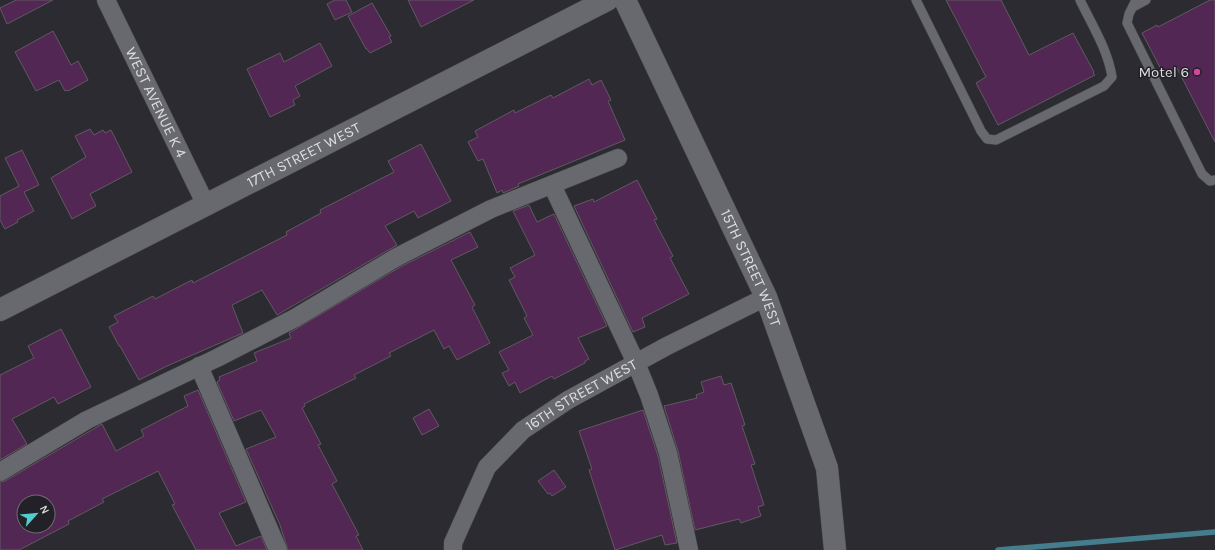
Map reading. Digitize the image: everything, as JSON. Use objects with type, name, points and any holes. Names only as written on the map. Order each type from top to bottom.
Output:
[{"type":"street","name":"WEST AVENUE K 4","points":[[106,0],[206,205]]},
{"type":"street","name":"17TH STREET WEST","points":[[0,310],[607,0]]},
{"type":"street","name":"15TH STREET WEST","points":[[625,0],[766,297],[827,468],[836,550]]},
{"type":"street","points":[[0,472],[87,420],[295,318],[397,256],[491,209],[618,158]]},
{"type":"street","points":[[552,185],[636,363],[649,395],[668,453],[689,550]]},
{"type":"street","name":"16TH STREET WEST","points":[[452,550],[453,543],[487,467],[523,430],[568,400],[667,346],[766,297]]},
{"type":"street","points":[[199,366],[278,550]]},
{"type":"lane","points":[[916,0],[981,131],[987,139],[996,140],[1104,86],[1110,81],[1112,77],[1110,66],[1080,0]]},
{"type":"lane","points":[[1146,0],[1134,3],[1127,24],[1202,174],[1210,181],[1215,180]]},
{"type":"building","points":[[16,0],[53,0],[7,24],[0,8]]},
{"type":"building","points":[[335,0],[346,0],[352,12],[335,20],[327,4]]},
{"type":"building","points":[[408,0],[474,0],[421,27]]},
{"type":"building","points":[[946,0],[1001,0],[1029,55],[1073,33],[1095,75],[998,125],[976,83],[986,77]]},
{"type":"building","name":"Motel 6","points":[[1210,0],[1215,0],[1215,142],[1177,68],[1164,75],[1142,33],[1157,25],[1158,27]]},
{"type":"building","points":[[372,3],[391,36],[389,37],[392,42],[370,53],[366,49],[348,16]]},
{"type":"building","points":[[53,31],[71,65],[78,61],[88,80],[68,91],[65,91],[59,80],[36,91],[15,52]]},
{"type":"building","points":[[320,43],[332,66],[295,86],[300,96],[293,100],[295,105],[270,117],[247,69],[280,53],[284,62]]},
{"type":"building","points":[[589,79],[592,85],[601,80],[611,100],[608,101],[625,140],[518,184],[519,186],[503,193],[502,190],[497,193],[483,159],[478,161],[468,142],[478,137],[475,131],[514,110],[515,113],[551,95],[553,98]]},
{"type":"building","points":[[90,129],[94,135],[103,130],[105,133],[111,130],[132,172],[90,194],[96,206],[72,219],[51,178],[86,157],[75,136]]},
{"type":"building","points":[[421,144],[451,201],[418,218],[414,211],[385,226],[397,245],[277,315],[262,290],[232,305],[243,333],[167,366],[139,380],[109,327],[118,322],[114,316],[153,296],[155,299],[192,280],[193,283],[287,235],[286,232],[321,213],[320,210],[394,172],[388,161]]},
{"type":"building","points":[[22,150],[39,185],[24,192],[34,211],[17,220],[18,222],[5,229],[0,220],[0,196],[19,186],[5,158]]},
{"type":"building","points":[[637,180],[657,219],[654,220],[673,256],[670,258],[689,294],[642,318],[645,327],[633,332],[574,206],[593,199],[594,202]]},
{"type":"building","points":[[529,205],[537,222],[554,214],[607,326],[578,338],[589,359],[585,361],[585,363],[554,379],[552,376],[520,393],[515,382],[509,386],[502,373],[509,370],[499,352],[533,335],[524,318],[527,316],[509,280],[515,277],[510,268],[535,255],[513,211]]},
{"type":"building","points":[[470,232],[478,247],[451,260],[475,305],[472,307],[490,343],[457,360],[449,346],[444,349],[434,330],[389,353],[391,356],[354,375],[356,378],[304,404],[305,406],[302,408],[321,444],[318,445],[337,481],[332,484],[359,535],[356,536],[363,550],[288,550],[280,525],[246,449],[276,437],[261,410],[234,421],[217,382],[220,380],[219,377],[257,361],[254,353],[291,338],[289,333],[402,266]]},
{"type":"building","points":[[61,329],[91,387],[58,404],[54,397],[12,419],[27,444],[0,460],[0,375],[34,358],[28,346]]},
{"type":"building","points":[[721,376],[724,385],[731,383],[745,425],[742,426],[755,464],[751,465],[764,505],[758,507],[761,516],[741,523],[739,519],[695,530],[678,451],[664,406],[697,398],[696,395],[704,392],[701,382]]},
{"type":"building","points":[[198,390],[246,502],[219,513],[236,546],[261,536],[267,550],[196,550],[172,505],[175,504],[158,471],[102,499],[104,502],[68,521],[69,524],[56,531],[56,494],[16,494],[16,534],[50,534],[19,550],[0,550],[0,482],[5,481],[102,424],[116,451],[144,436],[141,430],[188,406],[184,396]]},
{"type":"building","points":[[429,409],[439,426],[422,435],[413,418]]},
{"type":"building","points":[[643,410],[658,456],[677,543],[665,545],[662,535],[615,550],[589,470],[592,469],[579,431]]},
{"type":"building","points":[[554,470],[566,487],[552,496],[550,493],[548,494],[538,481]]},
{"type":"waterway","points":[[998,550],[1215,532]]},
{"type":"place","name":"Motel 6","points":[[1197,72]]}]
